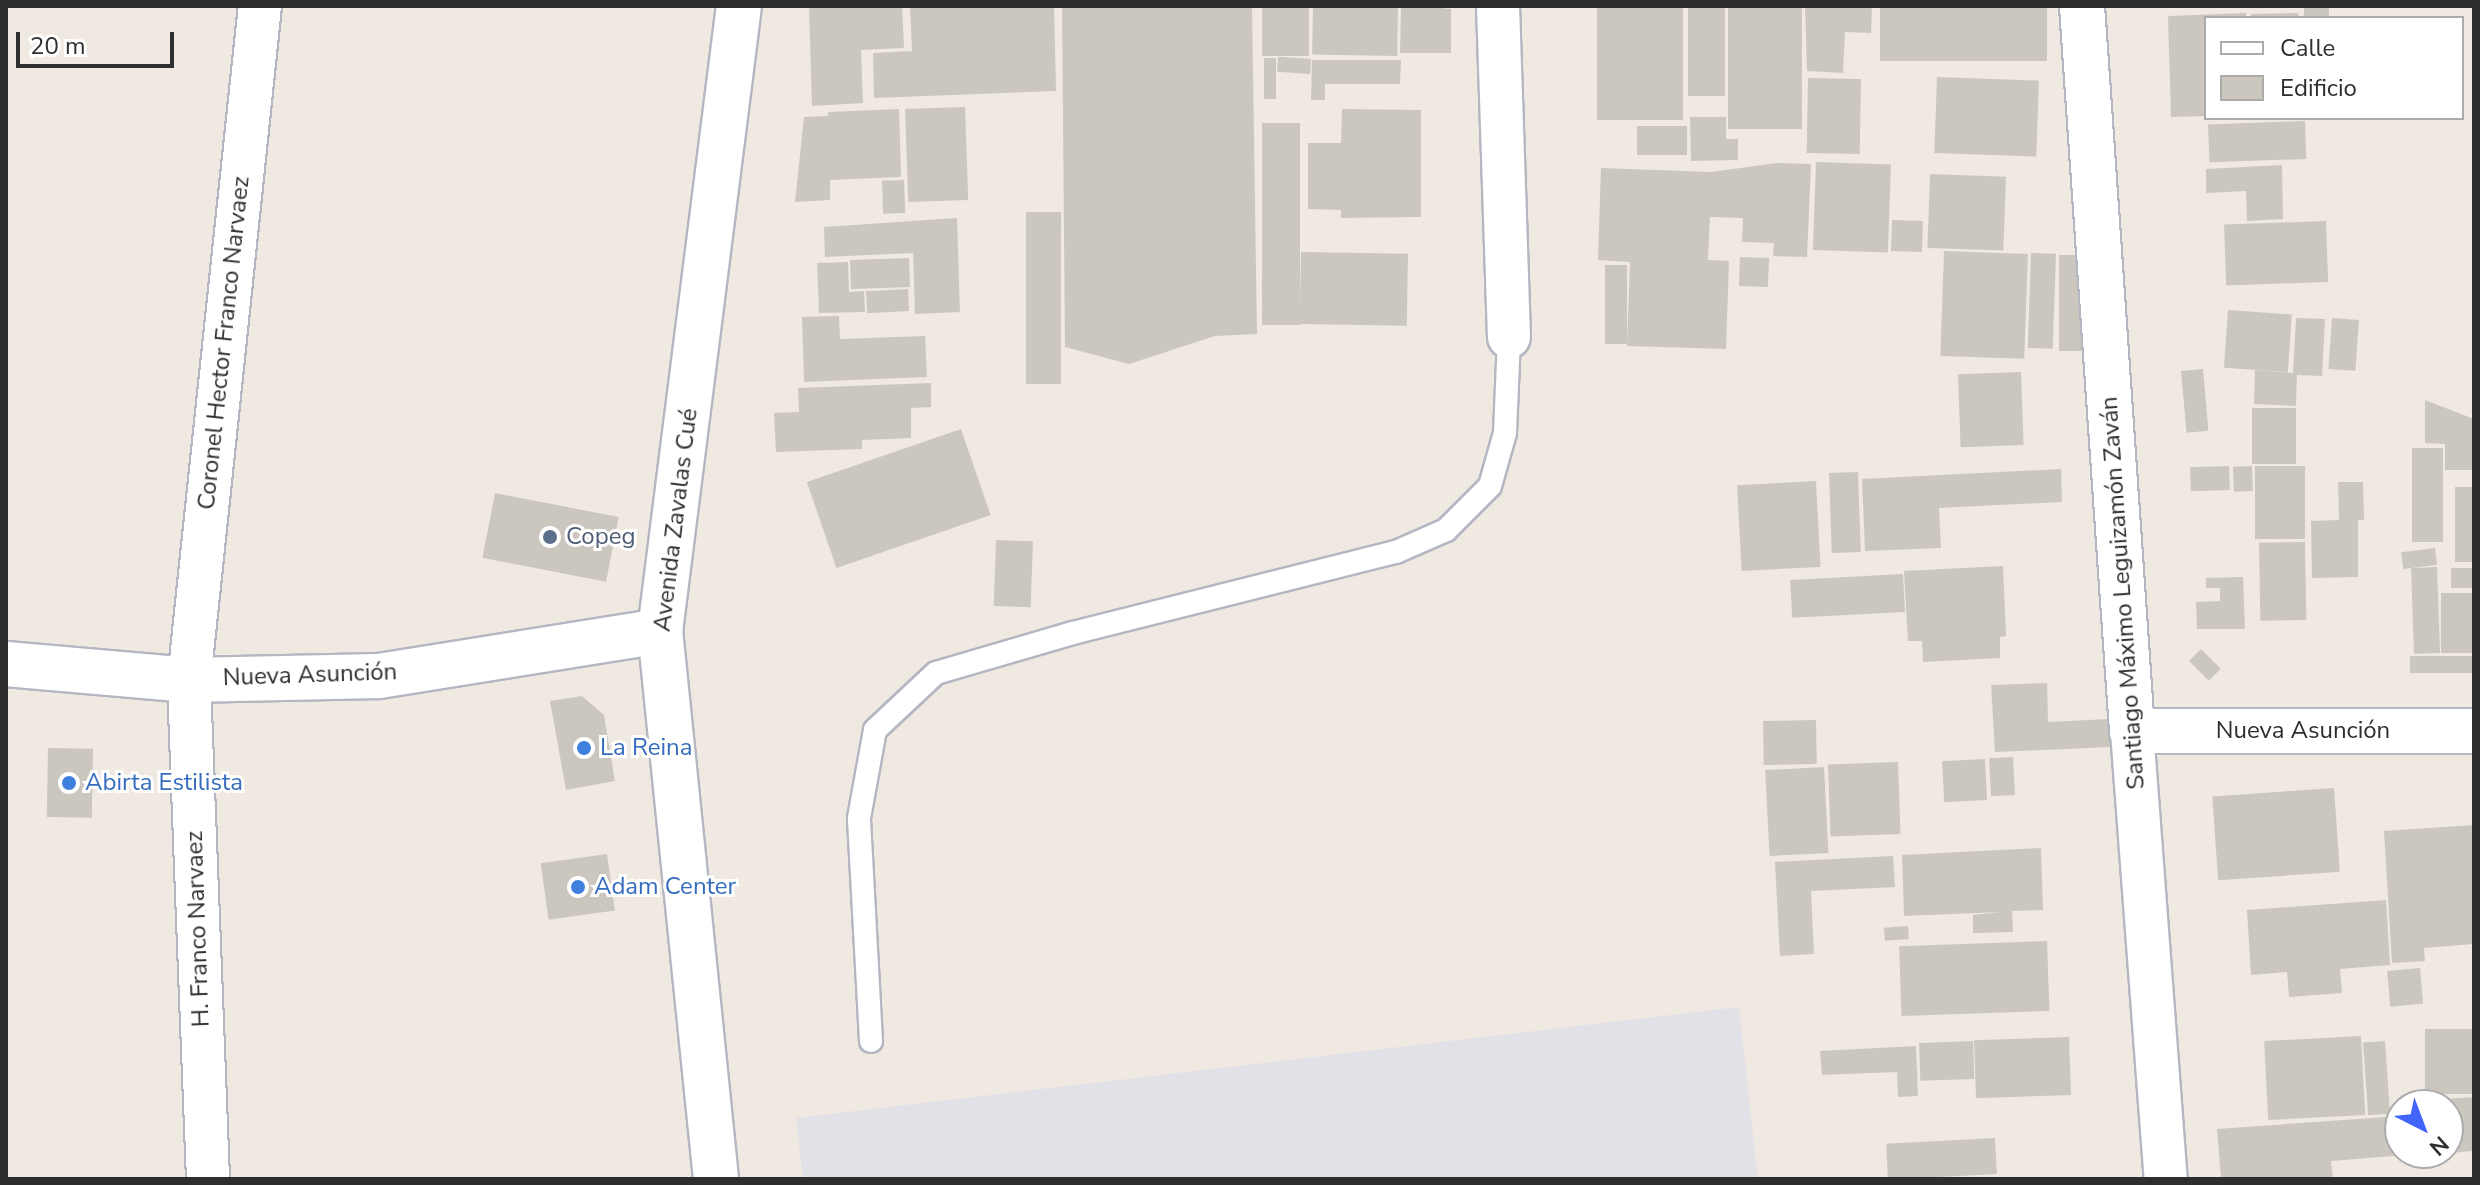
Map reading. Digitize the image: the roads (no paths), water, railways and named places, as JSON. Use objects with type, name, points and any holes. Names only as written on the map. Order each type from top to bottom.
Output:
[{"type":"street","name":"Coronel Hector Franco Narvaez","points":[[189,680],[260,6]]},
{"type":"street","name":"Avenida Zavalas Cué","points":[[716,1179],[660,631],[739,6]]},
{"type":"street","points":[[1498,6],[1509,337]]},
{"type":"street","name":"Santiago Máximo Leguizamón Zaván","points":[[2082,6],[2166,1179]]},
{"type":"street","name":"Nueva Asunción","points":[[6,664],[189,680],[379,676],[660,631]]},
{"type":"street","name":"H. Franco Narvaez","points":[[189,680],[208,1179]]},
{"type":"street","name":"Nueva Asunción","points":[[2132,731],[2474,731]]},
{"type":"lane","points":[[871,1041],[859,818],[875,730],[936,673],[1087,629],[1396,552],[1446,530],[1490,486],[1505,433],[1509,337]]},
{"type":"place","name":"Copeg","points":[[550,537]]},
{"type":"place","name":"La Reina","points":[[584,748]]},
{"type":"place","name":"Abirta Estilista","points":[[69,783]]},
{"type":"place","name":"Adam Center","points":[[578,887]]}]
